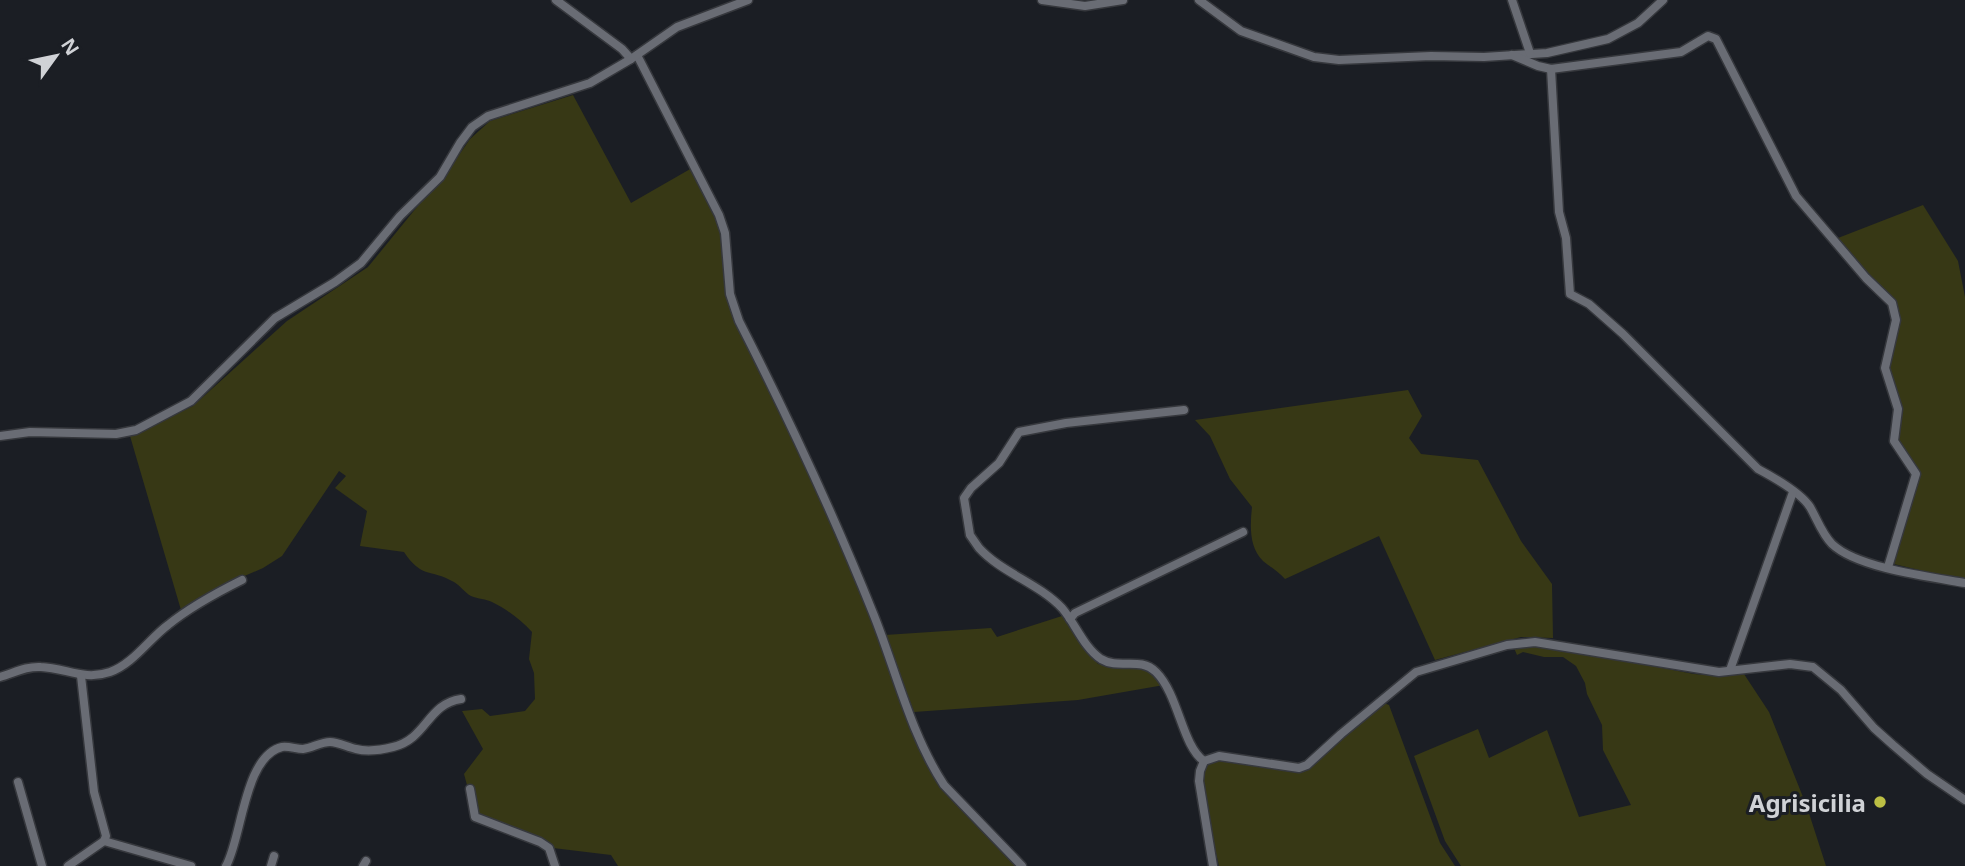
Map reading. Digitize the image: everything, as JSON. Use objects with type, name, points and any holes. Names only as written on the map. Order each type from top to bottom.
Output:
[{"type":"street","points":[[556,0],[634,57],[719,215],[725,233],[730,294],[739,321],[819,484],[884,639],[905,702],[934,770],[944,785],[1022,866]]},
{"type":"street","points":[[0,436],[30,432],[116,434],[136,430],[191,401],[275,317],[335,282],[361,263],[400,216],[440,177],[472,127],[488,116],[590,83],[677,27],[748,0]]},
{"type":"street","points":[[1042,0],[1085,6],[1123,0]]},
{"type":"street","points":[[1199,0],[1241,31],[1314,57],[1339,60],[1546,53],[1608,39],[1637,23],[1663,0]]},
{"type":"street","points":[[1512,0],[1530,53]]},
{"type":"street","points":[[1512,55],[1551,69],[1681,52],[1708,36],[1716,39],[1796,196],[1866,278],[1892,303],[1896,320],[1885,368],[1898,409],[1894,442],[1916,474],[1888,567]]},
{"type":"street","points":[[1551,69],[1559,212],[1566,237],[1570,294],[1589,304],[1623,334],[1758,469],[1782,482],[1808,504],[1831,544],[1858,559],[1965,583]]},
{"type":"street","points":[[1184,410],[1066,422],[1019,432],[999,463],[966,493],[964,505],[974,542],[984,553],[1055,602],[1098,657],[1117,663],[1143,663],[1158,674],[1172,695],[1195,753],[1204,761]]},
{"type":"street","points":[[1730,670],[1793,492]]},
{"type":"street","points":[[1070,620],[1075,613],[1243,532]]},
{"type":"street","points":[[0,677],[27,667],[43,667],[81,676],[104,674],[117,668],[173,621],[242,580]]},
{"type":"street","points":[[1204,761],[1219,756],[1299,768],[1307,765],[1416,672],[1520,642],[1549,643],[1718,672],[1790,664],[1812,667],[1841,690],[1874,728],[1893,745],[1927,774],[1965,800]]},
{"type":"street","points":[[68,866],[104,841],[106,831],[94,792],[81,676]]},
{"type":"street","points":[[226,866],[254,778],[266,757],[273,752],[284,747],[302,749],[330,742],[369,751],[393,747],[416,736],[440,706],[461,699]]},
{"type":"street","points":[[1204,761],[1199,781],[1213,866]]},
{"type":"street","points":[[18,782],[42,866]]},
{"type":"street","points":[[470,789],[475,817],[540,842],[549,848],[555,866]]},
{"type":"street","points":[[104,841],[191,866]]},
{"type":"street","points":[[271,866],[274,856]]},
{"type":"shaded area","points":[[573,95],[631,203],[692,168],[715,214],[721,233],[730,307],[818,491],[942,788],[1017,866],[618,866],[611,855],[553,848],[477,815],[471,785],[467,785],[464,774],[483,749],[462,711],[482,709],[490,716],[525,711],[535,699],[534,673],[529,659],[532,632],[498,605],[471,596],[454,582],[421,570],[404,552],[360,546],[367,511],[335,488],[346,476],[339,471],[282,556],[263,568],[219,587],[181,610],[130,436],[193,406],[287,321],[368,267],[421,202],[437,187],[470,139],[490,121]]},
{"type":"shaded area","points":[[1923,205],[1958,261],[1965,297],[1965,578],[1961,580],[1894,564],[1919,474],[1897,440],[1901,407],[1887,366],[1899,320],[1838,238]]},
{"type":"shaded area","points":[[1408,390],[1422,416],[1409,438],[1421,454],[1478,460],[1521,541],[1552,584],[1553,638],[1521,637],[1435,660],[1379,536],[1285,579],[1258,555],[1252,536],[1252,507],[1230,479],[1210,436],[1195,420]]},
{"type":"shaded area","points":[[1062,616],[1098,664],[1117,667],[1143,666],[1164,685],[1078,700],[914,712],[885,635],[991,628],[997,637]]},
{"type":"shaded area","points":[[1532,645],[1694,674],[1719,676],[1742,671],[1769,712],[1807,807],[1826,866],[1461,866],[1445,841],[1414,756],[1478,729],[1489,758],[1547,730],[1579,817],[1631,805],[1603,750],[1602,725],[1576,666],[1563,657],[1544,657],[1523,652],[1517,655],[1514,648]]},
{"type":"shaded area","points":[[1384,703],[1389,705],[1440,843],[1455,866],[1219,866],[1205,798],[1205,772],[1208,763],[1220,758],[1295,772],[1311,767]]},
{"type":"place","name":"Agrisicilia","points":[[1880,802]]}]
